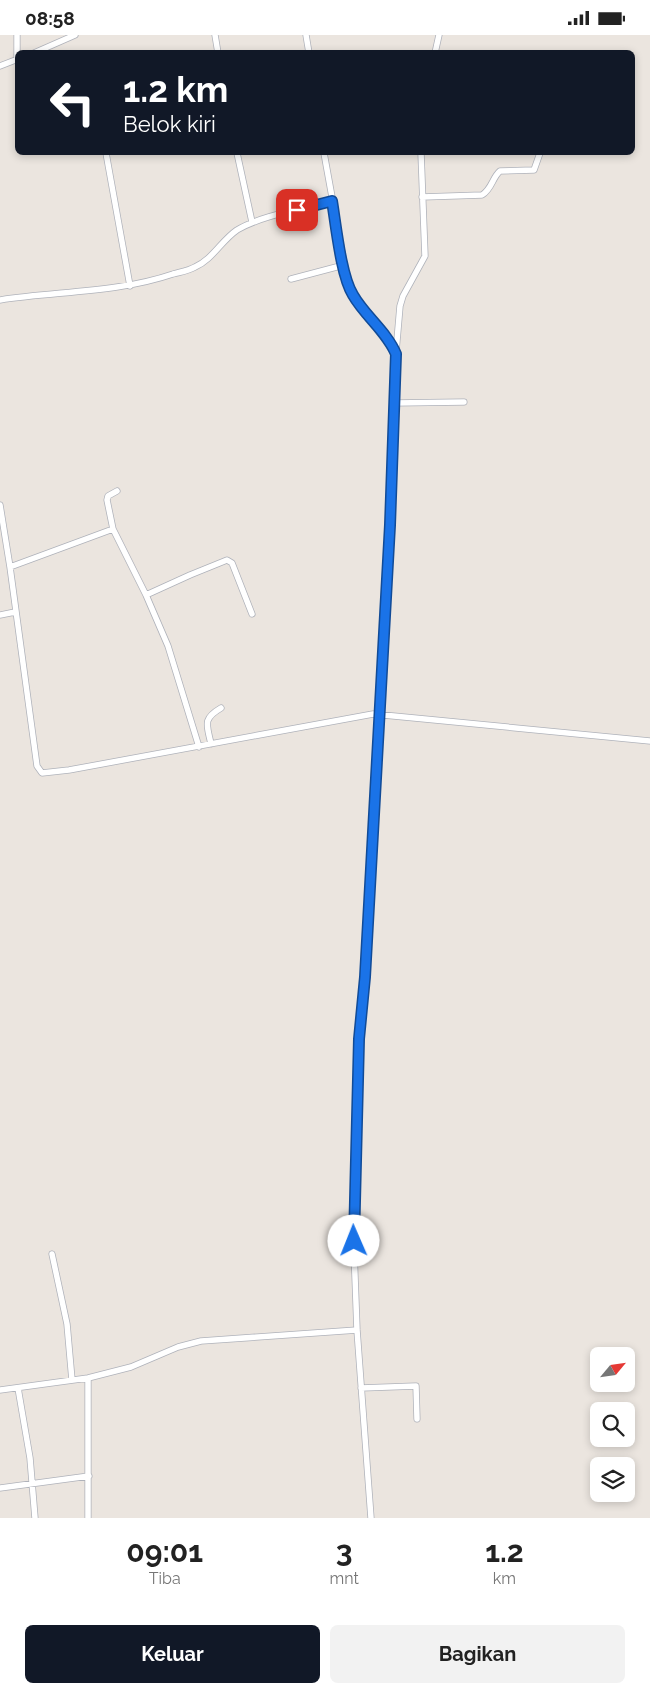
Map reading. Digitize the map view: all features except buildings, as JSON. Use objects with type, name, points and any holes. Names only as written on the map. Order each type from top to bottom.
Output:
[{"type":"street","points":[[17,35],[17,50]]},
{"type":"street","points":[[41,50],[75,35]]},
{"type":"street","points":[[215,35],[218,50]]},
{"type":"street","points":[[306,35],[308,50]]},
{"type":"street","points":[[436,50],[439,35]]},
{"type":"street","points":[[0,66],[15,61]]},
{"type":"street","points":[[106,155],[130,286]]},
{"type":"street","points":[[237,155],[252,222]]},
{"type":"street","points":[[324,155],[344,265],[352,294],[392,345],[396,354]]},
{"type":"street","points":[[371,1518],[357,1330],[353,1223],[359,1039],[365,977],[390,525],[396,354],[400,306],[403,296],[425,256],[421,155]]},
{"type":"street","points":[[422,197],[482,195],[487,192],[500,171],[534,170],[539,155]]},
{"type":"street","points":[[0,300],[32,295],[130,286],[158,280],[194,268],[205,262],[228,237],[252,222],[332,201]]},
{"type":"street","points":[[291,279],[344,265]]},
{"type":"street","points":[[394,403],[464,402]]},
{"type":"street","points":[[117,491],[108,497],[107,500],[113,529],[146,595],[168,646],[199,747]]},
{"type":"street","points":[[0,505],[37,767],[45,773],[199,747],[361,716],[379,715],[650,741]]},
{"type":"street","points":[[10,567],[113,529]]},
{"type":"street","points":[[146,595],[227,560],[232,563],[252,614]]},
{"type":"street","points":[[0,615],[16,612]]},
{"type":"street","points":[[211,744],[207,719],[212,713],[221,708]]},
{"type":"street","points":[[52,1255],[67,1324],[72,1380]]},
{"type":"street","points":[[0,1390],[88,1378],[131,1367],[178,1347],[201,1341],[357,1330]]},
{"type":"street","points":[[88,1378],[88,1518]]},
{"type":"street","points":[[361,1389],[416,1386],[417,1419]]},
{"type":"street","points":[[18,1388],[33,1484],[35,1518]]},
{"type":"street","points":[[0,1488],[89,1476]]},
{"type":"route","points":[[297,210],[332,201],[350,290],[366,314],[392,345],[396,354],[390,525],[365,977],[359,1039],[354,1241]]}]
